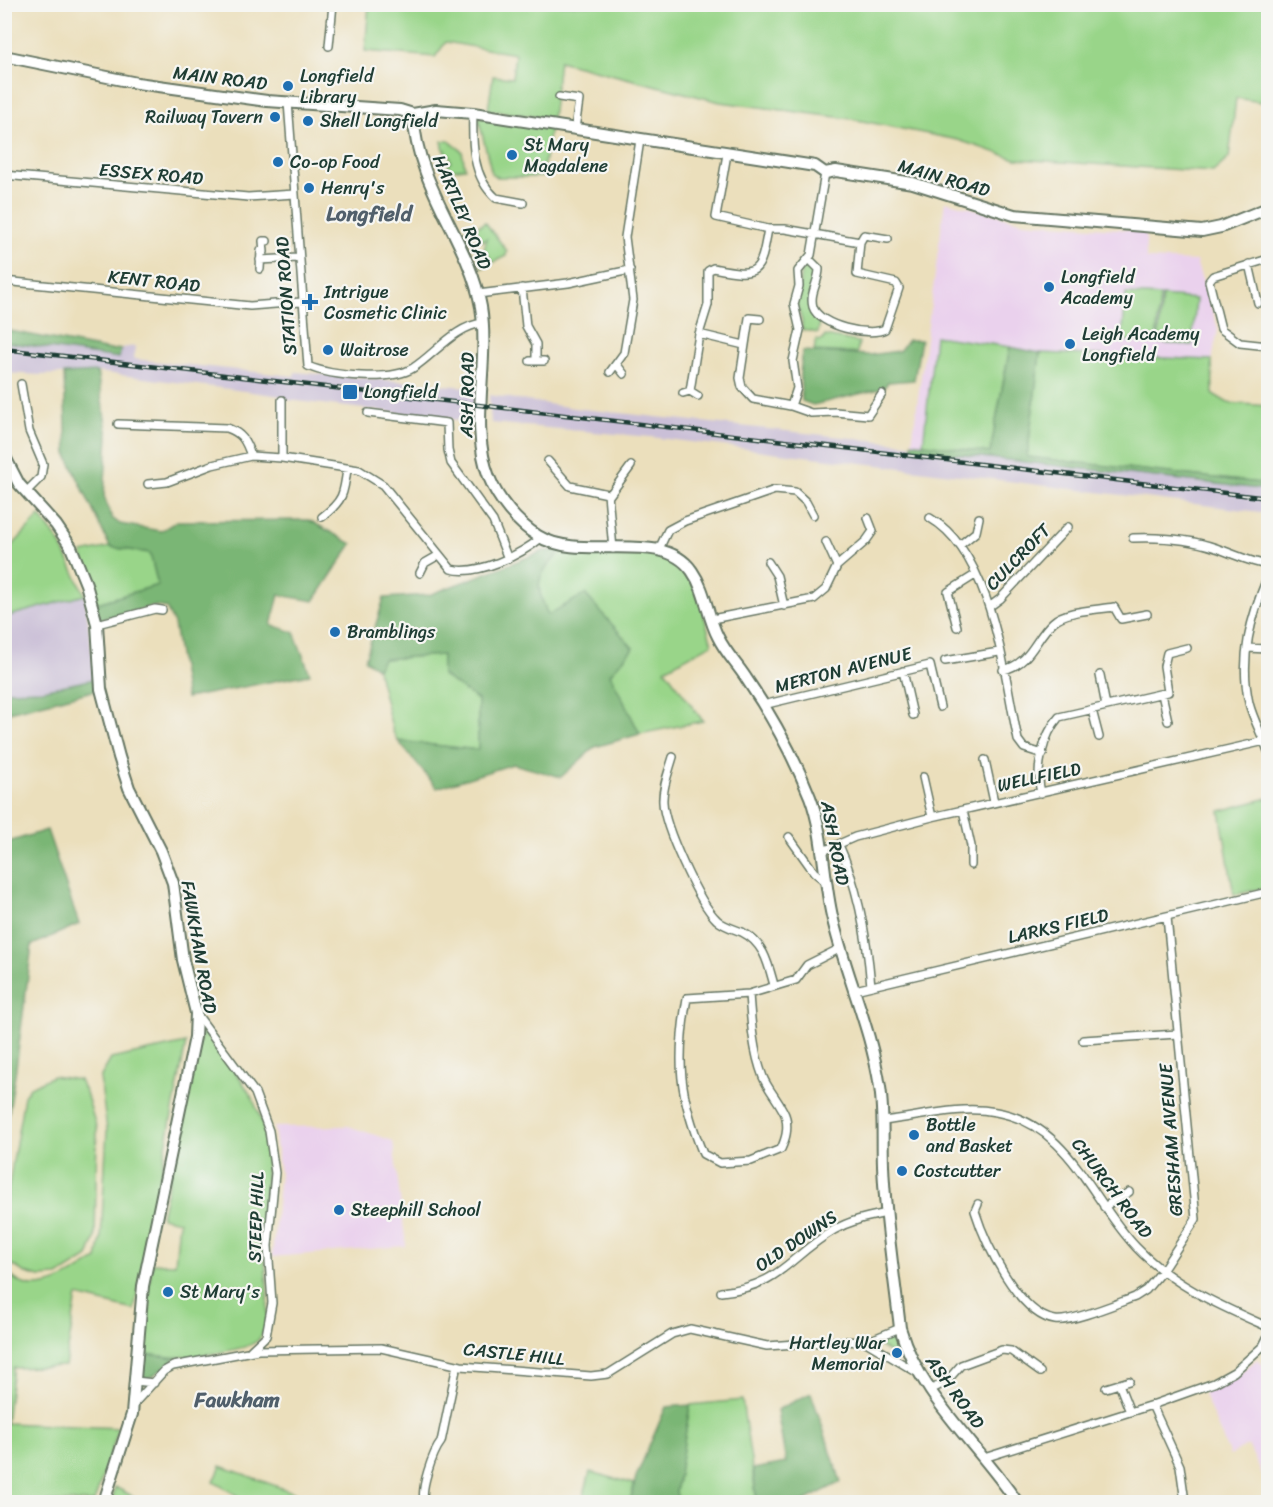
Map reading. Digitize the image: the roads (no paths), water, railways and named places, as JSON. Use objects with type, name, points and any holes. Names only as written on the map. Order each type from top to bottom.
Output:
[{"type":"street","points":[[330,46],[333,4]]},
{"type":"street","points":[[344,4],[352,5]]},
{"type":"street","name":"MAIN ROAD","points":[[4,56],[137,84],[288,102],[400,110],[413,114],[436,110],[473,113],[815,166],[825,173],[836,171],[913,183],[1014,215],[1184,231],[1221,227],[1269,208]]},
{"type":"street","points":[[559,97],[579,100],[575,129]]},
{"type":"street","name":"STATION ROAD","points":[[288,102],[306,365],[312,368],[359,375],[392,376],[405,373],[461,331],[483,324]]},
{"type":"street","points":[[473,113],[472,146],[482,179],[496,198],[523,203]]},
{"type":"street","name":"HARTLEY ROAD","points":[[413,114],[415,135],[426,175],[478,294],[483,324]]},
{"type":"street","points":[[610,372],[624,353],[633,300],[625,232],[640,140]]},
{"type":"street","points":[[727,154],[716,217],[768,229],[786,229],[860,243]]},
{"type":"street","points":[[791,406],[797,388],[793,363],[800,330],[794,304],[798,290],[799,270],[809,259],[825,173]]},
{"type":"street","name":"ESSEX ROAD","points":[[4,175],[242,197],[295,194]]},
{"type":"street","points":[[698,396],[686,392],[708,304],[708,271],[713,268],[745,274],[754,271],[761,264],[768,229]]},
{"type":"street","points":[[809,259],[819,269],[812,298],[818,316],[830,324],[877,333],[885,329],[899,288],[896,283],[861,277],[857,274],[860,243],[864,234],[888,239]]},
{"type":"street","points":[[260,268],[261,252],[264,252],[263,241],[267,241]]},
{"type":"street","points":[[260,260],[298,258]]},
{"type":"street","points":[[1269,259],[1214,276],[1209,281],[1221,329],[1240,343],[1269,346]]},
{"type":"street","points":[[1249,264],[1258,303]]},
{"type":"street","points":[[478,294],[564,283],[630,270]]},
{"type":"street","name":"KENT ROAD","points":[[4,281],[250,306],[302,302]]},
{"type":"street","points":[[522,288],[526,326],[536,344],[537,361]]},
{"type":"street","points":[[760,319],[749,318],[740,378],[742,387],[753,399],[791,406],[811,413],[835,412],[868,415],[882,394]]},
{"type":"street","name":"ASH ROAD","points":[[483,324],[485,362],[481,429],[486,467],[492,484],[510,511],[541,538],[558,544],[613,549],[659,549],[677,556],[691,568],[726,651],[763,705],[810,797],[841,948],[855,990],[880,1087],[883,1166],[900,1328],[918,1373],[1017,1503]]},
{"type":"street","points":[[699,334],[744,345]]},
{"type":"street","points":[[617,365],[624,374]]},
{"type":"street","points":[[21,384],[28,431],[40,456],[43,471],[41,477],[26,492]]},
{"type":"street","points":[[282,400],[282,458]]},
{"type":"street","points":[[368,412],[447,423],[447,450],[451,464],[492,520],[508,559]]},
{"type":"street","points":[[118,424],[226,428],[239,432],[246,441],[251,456]]},
{"type":"street","name":"FAWKHAM ROAD","points":[[4,455],[19,484],[56,525],[71,547],[86,584],[97,624],[104,699],[129,788],[161,850],[172,883],[183,960],[196,1013],[195,1037],[143,1286],[133,1406],[104,1503]]},
{"type":"street","points":[[147,484],[168,482],[212,465],[251,456],[282,458],[359,470],[383,485],[451,569],[464,573],[508,559],[523,552],[541,538]]},
{"type":"street","points":[[559,463],[550,465],[572,487],[604,492],[609,496]]},
{"type":"street","points":[[613,549],[609,496],[631,466]]},
{"type":"street","points":[[322,517],[337,505],[344,495],[347,469]]},
{"type":"street","points":[[659,549],[668,530],[685,521],[775,490],[795,492],[806,502],[813,515]]},
{"type":"street","points":[[712,619],[814,599],[826,589],[837,566],[866,541],[873,531],[868,518]]},
{"type":"street","points":[[930,518],[947,529],[960,545],[989,607],[1018,740],[1024,748],[1043,754]]},
{"type":"street","points":[[960,545],[976,532],[978,518]]},
{"type":"street","name":"CULCROFT","points":[[989,607],[1000,599],[1068,527]]},
{"type":"street","points":[[1133,538],[1166,538],[1214,547],[1252,563],[1269,565]]},
{"type":"street","points":[[825,542],[837,566]]},
{"type":"street","points":[[420,573],[425,563],[439,555]]},
{"type":"street","points":[[768,562],[777,576],[784,606]]},
{"type":"street","points":[[957,627],[948,592],[975,575]]},
{"type":"street","points":[[1269,576],[1252,613],[1245,674],[1250,704],[1269,751]]},
{"type":"street","points":[[1003,670],[1017,667],[1054,621],[1065,616],[1114,607],[1121,619],[1147,614]]},
{"type":"street","points":[[97,624],[155,609],[162,610]]},
{"type":"street","points":[[1041,793],[1038,768],[1053,724],[1059,717],[1168,692],[1164,666],[1167,653],[1187,648]]},
{"type":"street","points":[[1247,648],[1269,649]]},
{"type":"street","points":[[945,661],[999,652]]},
{"type":"street","name":"MERTON AVENUE","points":[[763,705],[930,664],[940,706]]},
{"type":"street","points":[[903,671],[913,715]]},
{"type":"street","points":[[1100,675],[1106,706]]},
{"type":"street","points":[[1162,694],[1168,721]]},
{"type":"street","points":[[1092,710],[1098,737]]},
{"type":"street","name":"WELLFIELD","points":[[821,852],[855,837],[932,817],[1265,741]]},
{"type":"street","points":[[673,757],[663,802],[667,819],[693,882],[705,906],[719,922],[748,935],[765,952],[774,985]]},
{"type":"street","points":[[985,760],[994,802]]},
{"type":"street","points":[[923,777],[932,817]]},
{"type":"street","points":[[963,810],[971,846],[970,865]]},
{"type":"street","points":[[789,837],[814,872],[826,882]]},
{"type":"street","points":[[839,844],[856,892],[866,941],[871,986]]},
{"type":"street","name":"LARKS FIELD","points":[[855,990],[1269,892]]},
{"type":"street","name":"GRESHAM AVENUE","points":[[978,1204],[975,1211],[981,1231],[1001,1269],[1039,1315],[1056,1321],[1135,1296],[1146,1290],[1162,1271],[1196,1219],[1167,917]]},
{"type":"street","points":[[749,994],[751,1023],[763,1076],[786,1114],[788,1133],[781,1149],[751,1161],[720,1163],[703,1154],[681,1089],[681,1031],[687,998],[749,994],[796,980],[807,965],[841,948]]},
{"type":"street","name":"STEEP HILL","points":[[196,1013],[255,1093],[269,1131],[275,1173],[267,1246],[272,1303],[267,1336],[272,1349]]},
{"type":"street","points":[[1083,1040],[1178,1034]]},
{"type":"street","name":"CHURCH ROAD","points":[[883,1121],[976,1109],[1020,1118],[1040,1128],[1059,1144],[1078,1166],[1104,1207],[1136,1247],[1162,1271],[1206,1299],[1269,1327]]},
{"type":"street","points":[[1104,1207],[1129,1192]]},
{"type":"street","name":"OLD DOWNS","points":[[721,1292],[746,1290],[768,1281],[833,1231],[858,1219],[887,1213]]},
{"type":"street","name":"CASTLE HILL","points":[[133,1406],[164,1371],[173,1366],[272,1349],[381,1348],[457,1365],[591,1376],[608,1374],[672,1334],[690,1329],[767,1346],[840,1341],[866,1342],[900,1328]]},
{"type":"street","points":[[249,1352],[267,1336]]},
{"type":"street","points":[[984,1458],[1152,1406],[1214,1383],[1234,1372],[1263,1346],[1269,1336]]},
{"type":"street","name":"CASTLE HILL","points":[[866,1342],[918,1373]]},
{"type":"street","points":[[930,1389],[946,1382],[960,1365],[1002,1350],[1011,1351],[1040,1372]]},
{"type":"street","points":[[425,1503],[423,1493],[434,1452],[441,1442],[457,1365]]},
{"type":"street","points":[[135,1381],[154,1383]]},
{"type":"street","points":[[1106,1388],[1129,1381]]},
{"type":"street","points":[[1119,1384],[1130,1413]]},
{"type":"street","points":[[1152,1406],[1180,1466],[1185,1503]]},
{"type":"railway","points":[[4,349],[1268,498]]},
{"type":"place","name":"Longfield Library","points":[[288,86]]},
{"type":"place","name":"Railway Tavern","points":[[275,117]]},
{"type":"place","name":"Shell Longfield","points":[[308,121]]},
{"type":"place","name":"St Mary Magdalene","points":[[512,155]]},
{"type":"place","name":"Co-op Food","points":[[278,162]]},
{"type":"place","name":"Henry's","points":[[309,188]]},
{"type":"place","name":"Longfield Academy","points":[[1049,287]]},
{"type":"place","name":"Intrigue Cosmetic Clinic","points":[[310,302]]},
{"type":"place","name":"Leigh Academy Longfield","points":[[1070,344]]},
{"type":"place","name":"Waitrose","points":[[328,350]]},
{"type":"place","name":"Longfield","points":[[350,392]]},
{"type":"place","name":"Bramblings","points":[[335,632]]},
{"type":"place","name":"Bottle and Basket","points":[[914,1135]]},
{"type":"place","name":"Costcutter","points":[[902,1171]]},
{"type":"place","name":"Steephill School","points":[[339,1210]]},
{"type":"place","name":"St Mary's","points":[[168,1292]]},
{"type":"place","name":"Hartley War Memorial","points":[[897,1353]]},
{"type":"district","name":"Longfield","points":[[369,214]]},
{"type":"district","name":"Fawkham","points":[[237,1400]]}]
